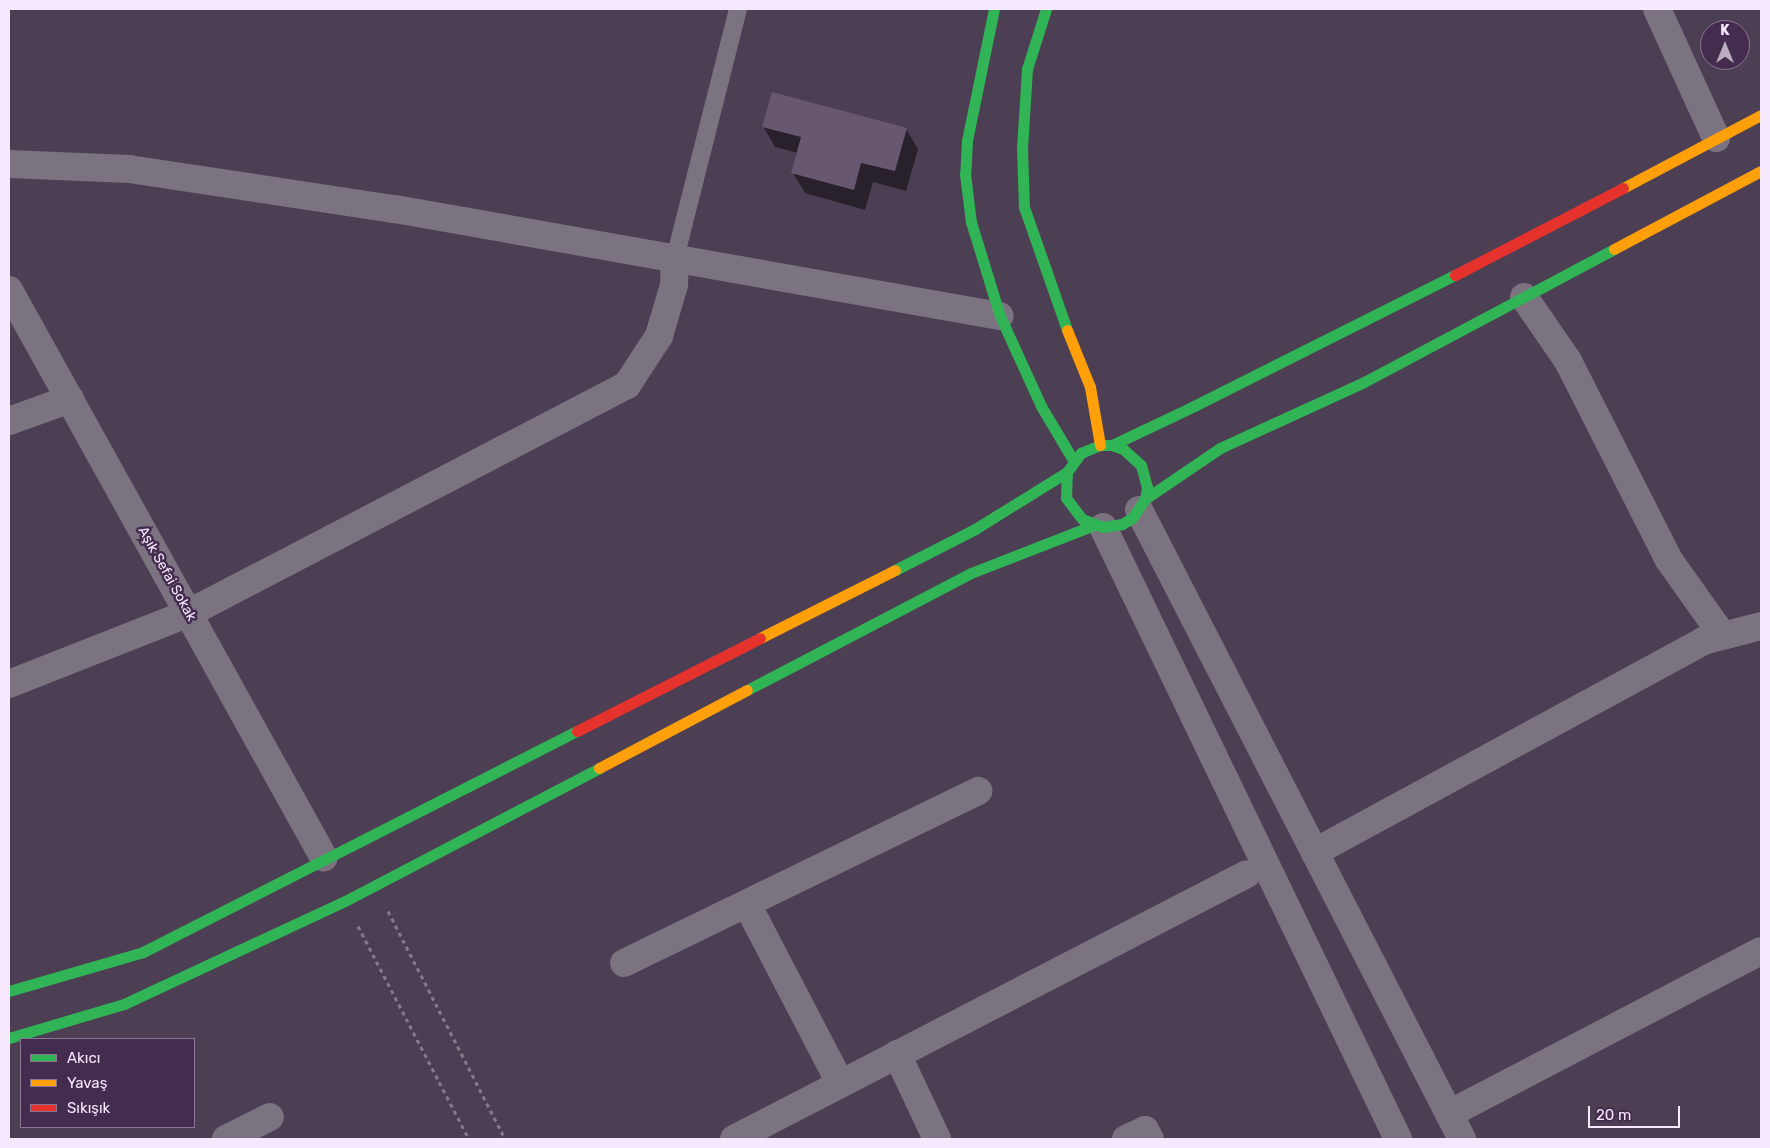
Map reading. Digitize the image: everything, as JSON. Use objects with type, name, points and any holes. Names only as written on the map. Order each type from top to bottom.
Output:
[{"type":"street","points":[[994,9],[966,142],[965,174],[972,222],[1000,316],[1041,406],[1074,460]]},
{"type":"street","points":[[1046,9],[1027,69],[1022,148],[1024,207],[1050,289],[1090,387],[1100,445]]},
{"type":"street","points":[[1657,9],[1716,138]]},
{"type":"street","points":[[1112,445],[1529,238],[1761,115]]},
{"type":"street","points":[[9,164],[129,169],[395,209],[1000,316]]},
{"type":"street","points":[[9,1038],[124,1004],[345,902],[374,884],[972,573],[1098,526],[1122,524],[1142,505],[1220,448],[1364,382],[1761,171]]},
{"type":"street","points":[[9,684],[189,613],[627,384],[659,336],[672,293],[675,258]]},
{"type":"street","name":"Aşık Sefai Sokak","points":[[9,290],[324,858]]},
{"type":"street","points":[[1524,297],[1568,361],[1668,560],[1723,636]]},
{"type":"street","points":[[9,421],[70,400]]},
{"type":"street","points":[[9,992],[143,952],[324,858],[975,529],[1067,472],[1081,453],[1100,445],[1112,445],[1124,449],[1141,465],[1147,488],[1142,505],[1315,852],[1462,1139]]},
{"type":"street","points":[[1067,472],[1066,498],[1072,510],[1098,526],[1398,1139]]},
{"type":"street","points":[[1315,852],[1703,641],[1761,626]]},
{"type":"street","points":[[624,963],[978,791]]},
{"type":"street","points":[[734,1139],[1247,874]]},
{"type":"street","points":[[747,904],[840,1083]]},
{"type":"street","points":[[1449,1114],[1761,951]]},
{"type":"street","points":[[897,1054],[937,1139]]},
{"type":"street","points":[[226,1139],[270,1117]]},
{"type":"street","points":[[1126,1139],[1145,1130],[1150,1139]]},
{"type":"lane","points":[[675,258],[738,9]]},
{"type":"path","points":[[374,884],[505,1139]]},
{"type":"path","points":[[345,902],[470,1139]]},
{"type":"building","points":[[772,92],[907,128],[895,171],[861,163],[854,190],[791,173],[801,137],[762,127]]},
{"type":"traffic: fast","points":[[994,9],[967,141],[965,174],[971,222],[1000,316],[1041,406],[1073,460]]},
{"type":"traffic: fast","points":[[1046,9],[1027,69],[1022,148],[1024,207],[1067,330]]},
{"type":"traffic: fast","points":[[1145,499],[1220,448],[1364,382],[1614,249]]},
{"type":"traffic: fast","points":[[1112,445],[1123,449],[1141,465],[1147,487],[1145,499],[1132,518],[1122,524],[1103,527],[1082,519],[1066,498],[1067,472],[1081,453],[1100,445],[1112,445],[1194,406],[1455,275]]},
{"type":"traffic: fast","points":[[895,570],[975,529],[1067,472]]},
{"type":"traffic: fast","points":[[747,690],[971,573],[1094,525]]},
{"type":"traffic: fast","points":[[9,991],[143,952],[577,731]]},
{"type":"traffic: fast","points":[[9,1038],[124,1004],[345,901],[599,768]]},
{"type":"traffic: slow","points":[[1623,188],[1761,115]]},
{"type":"traffic: slow","points":[[1614,249],[1761,171]]},
{"type":"traffic: slow","points":[[1067,330],[1090,387],[1100,445]]},
{"type":"traffic: slow","points":[[760,638],[895,570]]},
{"type":"traffic: slow","points":[[599,768],[747,690]]},
{"type":"traffic: jam","points":[[1455,275],[1623,188]]},
{"type":"traffic: jam","points":[[577,731],[760,638]]}]
